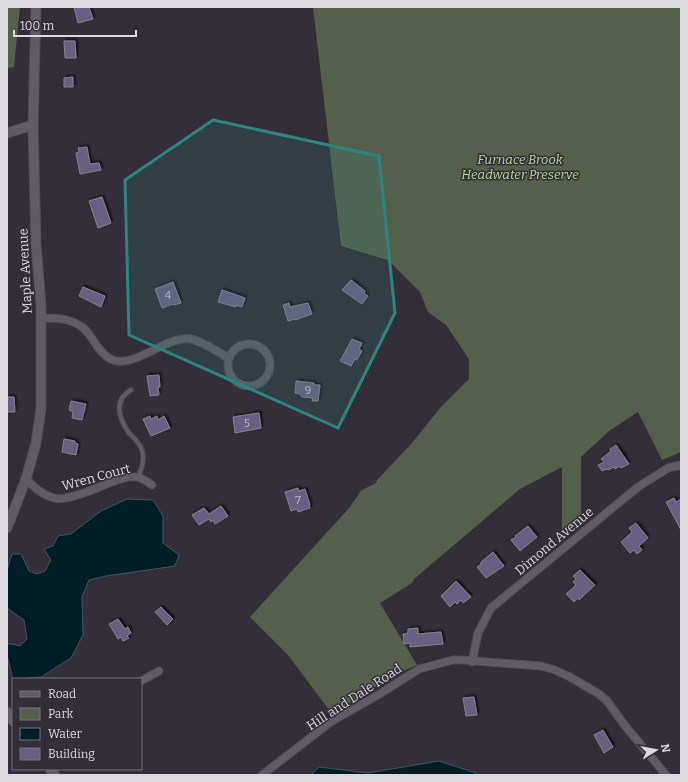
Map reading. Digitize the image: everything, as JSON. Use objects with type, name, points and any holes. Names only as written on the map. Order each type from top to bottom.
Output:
[{"type":"street","name":"Maple Avenue","points":[[7,528],[26,479],[36,443],[41,409],[41,318],[36,244],[34,125],[36,7]]},
{"type":"street","points":[[7,133],[34,125]]},
{"type":"street","points":[[41,318],[66,320],[82,327],[107,357],[113,360],[121,361],[130,359],[148,353],[176,340],[183,339],[198,342],[229,358]]},
{"type":"street","points":[[254,345],[260,348],[267,355],[269,360],[269,370],[263,381],[250,386],[244,385],[232,378],[229,372],[229,358],[232,353],[242,346],[254,345]]},
{"type":"street","name":"Dimond Avenue","points":[[470,661],[478,633],[491,608],[638,487],[668,468],[681,465]]},
{"type":"street","name":"Wren Court","points":[[26,479],[41,493],[59,499],[91,490],[116,480],[135,476],[152,485]]},
{"type":"street","name":"Hill and Dale Road","points":[[262,775],[332,722],[378,695],[419,668],[453,660],[541,666],[555,670],[570,677],[599,694],[607,701],[626,727],[666,775]]},
{"type":"street","points":[[142,680],[159,671]]},
{"type":"lane","points":[[131,390],[122,397],[120,401],[120,409],[124,425],[142,449],[144,459],[138,477]]},
{"type":"highlighted area","points":[[213,120],[379,156],[395,313],[338,428],[129,335],[125,180]]},
{"type":"green space","points":[[7,7],[20,7],[14,67],[7,68]]},
{"type":"green space","name":"Furnace Brook Headwater Preserve","points":[[313,7],[681,7],[681,452],[662,460],[638,412],[609,431],[581,457],[581,523],[562,539],[562,467],[520,489],[414,579],[412,583],[380,603],[417,665],[396,674],[332,714],[288,655],[250,617],[350,507],[360,491],[376,483],[377,480],[412,443],[440,408],[469,379],[469,359],[446,325],[428,312],[420,292],[388,260],[341,246]]},
{"type":"water","points":[[127,499],[153,500],[163,516],[163,543],[179,555],[175,566],[106,576],[89,580],[82,597],[83,635],[71,658],[41,677],[13,678],[7,655],[7,644],[20,646],[27,639],[24,620],[7,608],[7,570],[12,554],[21,554],[29,571],[37,574],[45,571],[51,560],[44,549],[53,546],[58,536],[71,534],[101,511]]},
{"type":"water","points":[[439,761],[476,773],[475,775],[311,775],[319,767],[368,773]]},
{"type":"building","points":[[74,7],[89,7],[93,19],[78,23]]},
{"type":"building","points":[[64,41],[75,41],[76,58],[65,58]]},
{"type":"building","points":[[73,77],[73,87],[64,87],[64,78]]},
{"type":"building","points":[[87,147],[90,164],[99,163],[101,170],[80,174],[76,153],[79,152],[78,148]]},
{"type":"building","points":[[102,197],[111,223],[98,228],[89,201]]},
{"type":"building","points":[[351,280],[365,291],[364,293],[368,296],[362,304],[342,290]]},
{"type":"building","points":[[173,282],[181,303],[162,308],[155,289]]},
{"type":"building","points":[[83,287],[105,296],[101,307],[79,296]]},
{"type":"building","points":[[222,290],[245,298],[242,307],[236,305],[236,307],[218,302]]},
{"type":"building","points":[[289,303],[290,307],[308,303],[312,314],[288,321],[283,305]]},
{"type":"building","points":[[352,339],[362,343],[359,349],[362,351],[357,360],[355,359],[351,366],[340,361]]},
{"type":"building","points":[[159,375],[159,395],[150,396],[147,376]]},
{"type":"building","points":[[296,381],[320,385],[318,401],[312,401],[313,398],[302,397],[300,394],[295,393]]},
{"type":"building","points":[[7,397],[14,397],[15,412],[7,412]]},
{"type":"building","points":[[71,401],[86,404],[82,420],[72,418],[73,412],[69,410]]},
{"type":"building","points":[[259,413],[261,428],[235,433],[233,417]]},
{"type":"building","points":[[150,416],[151,419],[157,416],[158,420],[164,416],[170,428],[151,436],[143,419]]},
{"type":"building","points":[[64,439],[75,441],[75,443],[78,444],[76,455],[62,452]]},
{"type":"building","points":[[616,445],[629,464],[621,468],[620,466],[615,469],[614,467],[602,471],[598,465],[604,462],[601,459]]},
{"type":"building","points":[[298,488],[299,491],[305,489],[310,508],[298,512],[297,509],[291,511],[285,492]]},
{"type":"building","points":[[674,498],[676,502],[681,499],[681,530],[666,502]]},
{"type":"building","points":[[221,506],[228,516],[215,524],[213,520],[211,522],[209,519],[199,525],[192,515],[204,508],[209,514]]},
{"type":"building","points":[[636,523],[648,538],[639,546],[642,550],[637,554],[634,550],[630,553],[621,542],[632,532],[629,528]]},
{"type":"building","points":[[528,526],[537,537],[520,551],[511,540]]},
{"type":"building","points":[[493,552],[504,566],[486,578],[477,567]]},
{"type":"building","points":[[580,570],[595,585],[579,600],[578,598],[574,602],[566,594],[576,585],[573,582],[576,579],[573,576]]},
{"type":"building","points":[[456,581],[471,597],[463,603],[461,600],[457,604],[455,602],[450,607],[441,596]]},
{"type":"building","points":[[161,607],[173,619],[167,625],[155,612]]},
{"type":"building","points":[[118,619],[125,629],[128,627],[131,633],[127,636],[129,638],[123,641],[121,637],[118,639],[109,624]]},
{"type":"building","points":[[418,628],[418,634],[441,632],[443,644],[410,647],[410,643],[404,644],[403,634],[408,633],[408,629]]},
{"type":"building","points":[[474,697],[477,715],[466,716],[463,698]]},
{"type":"building","points":[[603,730],[613,747],[604,753],[594,735]]}]
